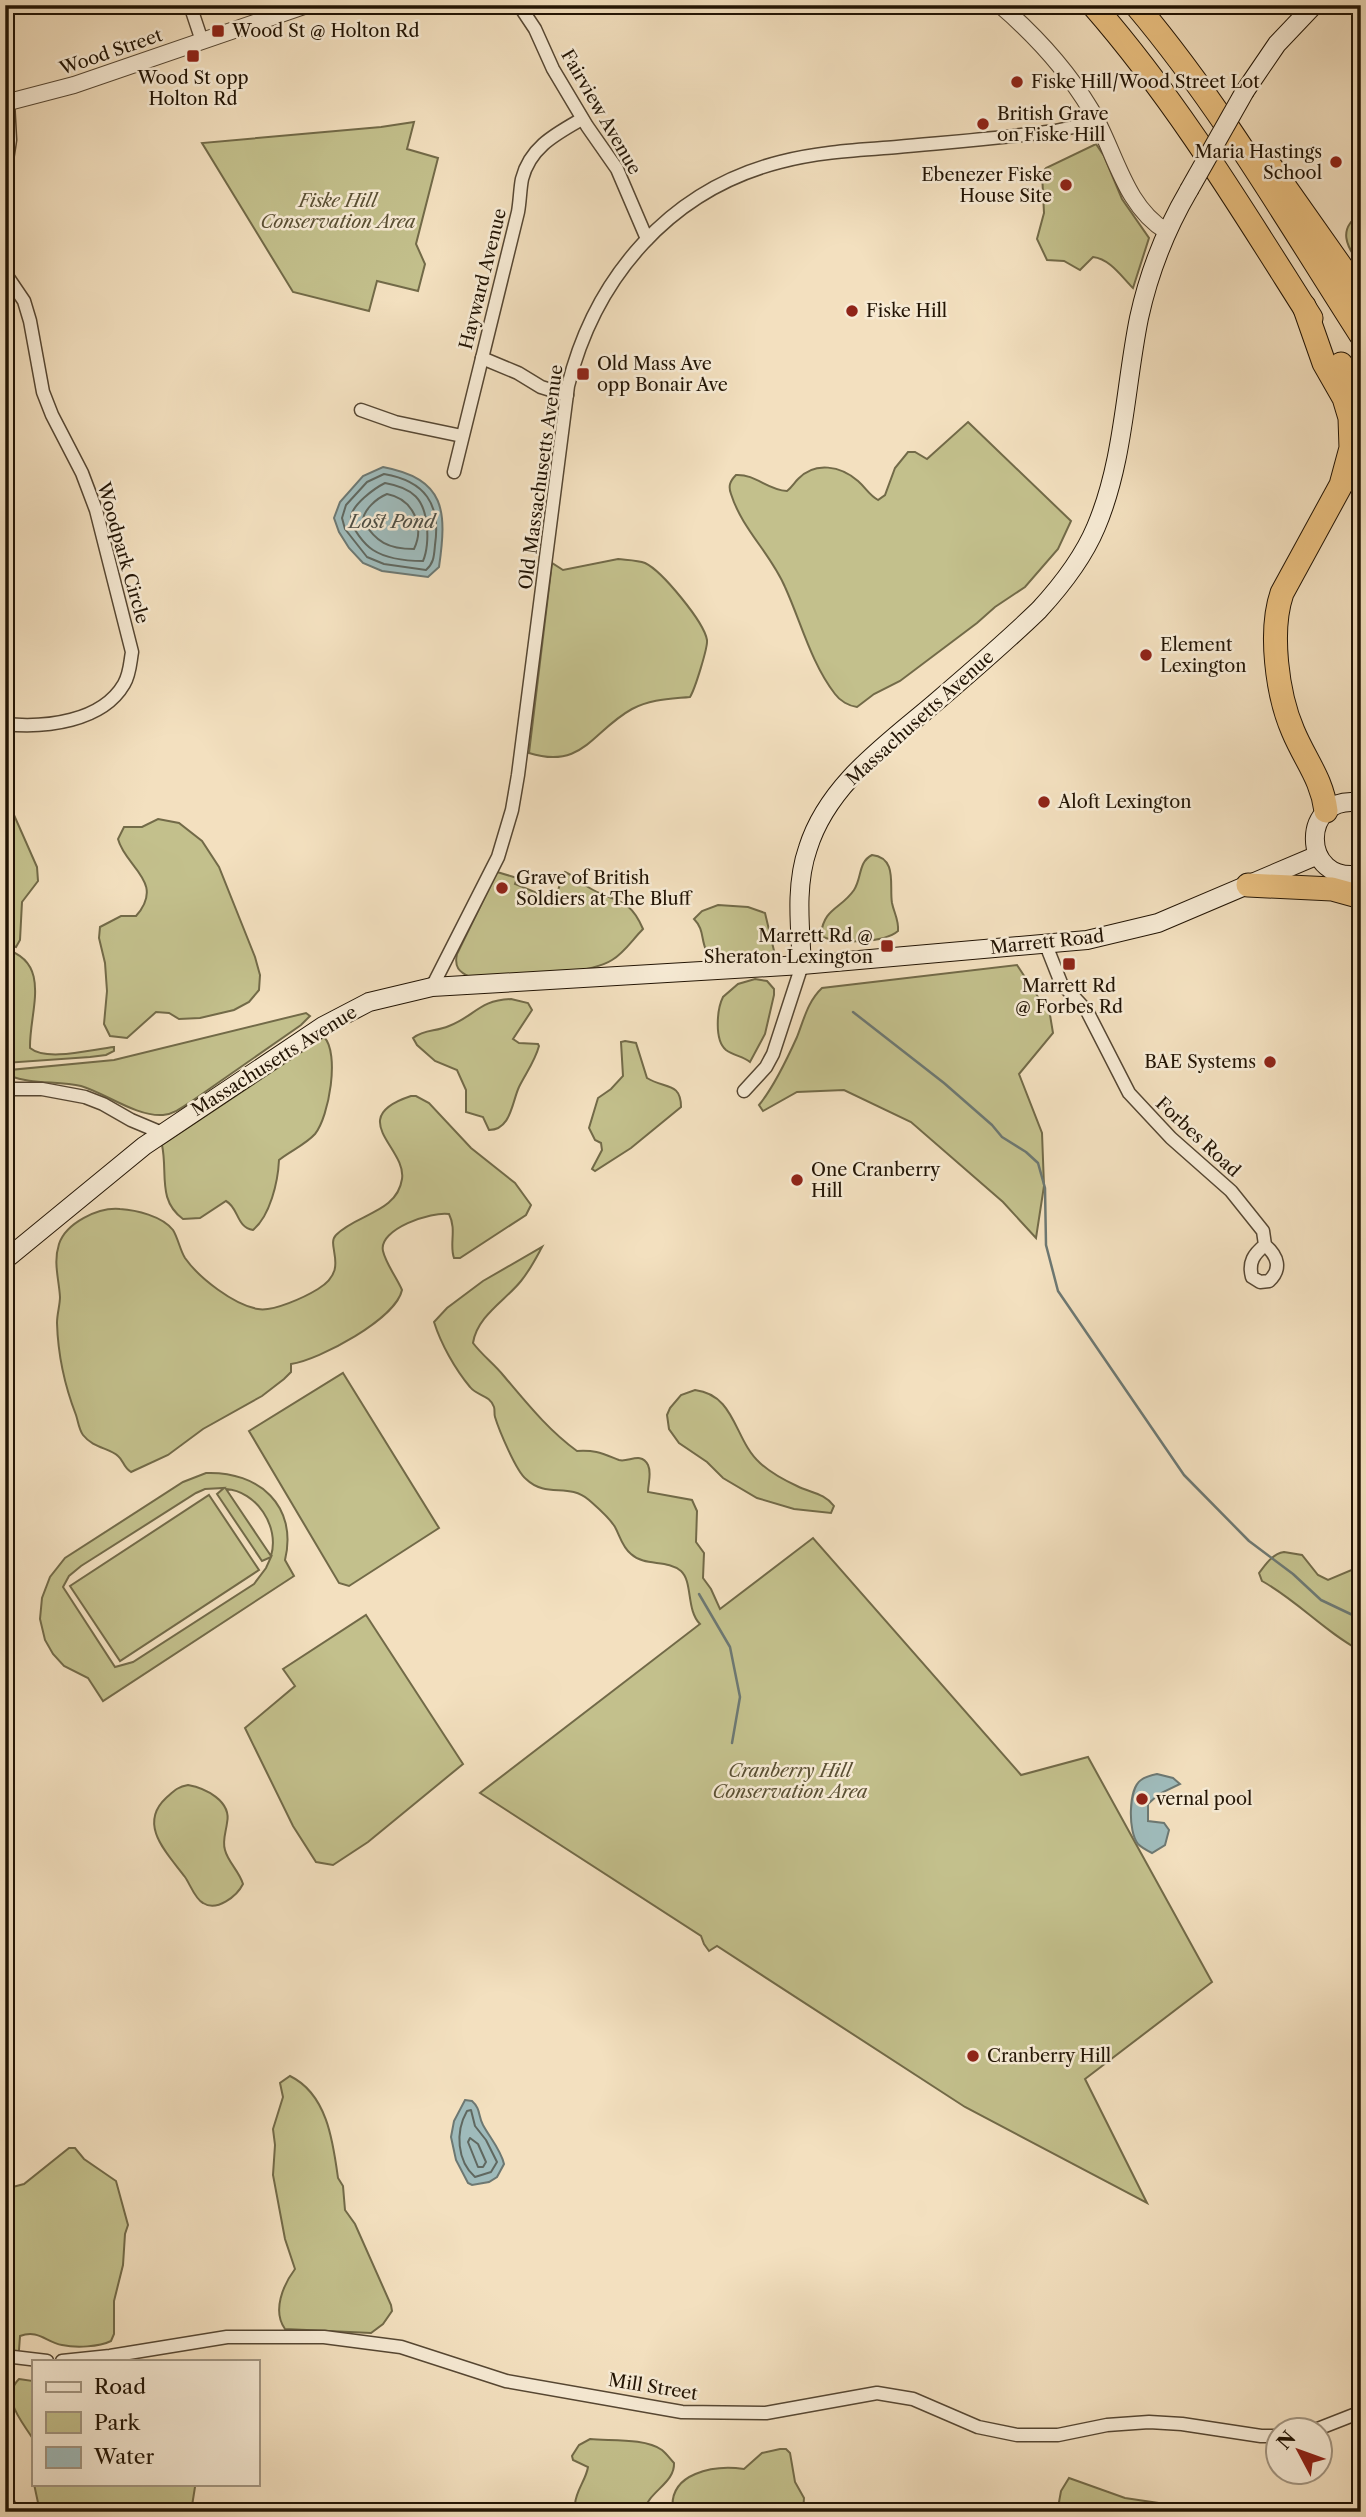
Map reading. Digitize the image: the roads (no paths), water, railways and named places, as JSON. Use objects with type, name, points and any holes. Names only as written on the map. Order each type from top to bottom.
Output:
[{"type":"highway","points":[[1093,5],[1144,65],[1172,104],[1361,395]]},
{"type":"highway","points":[[1136,5],[1212,104],[1361,335]]},
{"type":"highway","points":[[1212,104],[1261,153],[1361,295]]},
{"type":"highway","points":[[1304,306],[1324,363],[1348,408],[1351,448],[1347,470],[1338,493],[1285,587],[1277,611],[1275,635],[1285,709],[1296,739],[1320,783],[1326,811]]},
{"type":"highway","points":[[1350,874],[1361,889]]},
{"type":"highway","points":[[1248,885],[1332,890],[1361,897]]},
{"type":"main road","name":"Massachusetts Avenue","points":[[5,1260],[162,1133],[336,1019],[369,1002],[432,987],[802,965],[800,900],[804,863],[813,833],[833,798],[883,747],[1039,610],[1057,591],[1086,548],[1105,505],[1112,479],[1142,304],[1166,231],[1245,91],[1277,44],[1314,5]]},
{"type":"main road","points":[[1350,874],[1327,867],[1318,855],[1314,835],[1318,822],[1326,811],[1345,802],[1361,803]]},
{"type":"main road","name":"Marrett Road","points":[[802,965],[1046,945],[1097,938],[1158,923],[1318,855]]},
{"type":"street","points":[[190,5],[202,41]]},
{"type":"street","name":"Wood Street","points":[[7,103],[58,90],[307,5]]},
{"type":"street","name":"Fairview Avenue","points":[[519,5],[533,26],[555,73],[619,173],[647,239]]},
{"type":"street","points":[[1000,5],[1051,55],[1073,83],[1096,119],[1137,204],[1166,231]]},
{"type":"street","points":[[5,173],[10,140],[7,103]]},
{"type":"street","name":"Hayward Avenue","points":[[454,472],[518,212],[525,170],[543,143],[582,118]]},
{"type":"street","name":"Old Massachusetts Avenue","points":[[432,987],[494,865],[512,810],[567,395],[575,360],[598,303],[622,268],[647,239],[675,214],[713,189],[746,173],[784,161],[835,152],[1055,131],[1096,119]]},
{"type":"street","name":"Woodpark Circle","points":[[5,273],[23,301],[30,321],[43,392],[96,510],[132,652],[124,684],[100,708],[63,721],[38,725],[5,724]]},
{"type":"street","points":[[482,358],[518,373],[541,387],[567,395]]},
{"type":"street","points":[[361,410],[395,422],[462,436]]},
{"type":"street","name":"Forbes Road","points":[[1046,945],[1061,983],[1087,1011],[1129,1093],[1171,1138],[1231,1191],[1263,1231],[1265,1245]]},
{"type":"street","points":[[744,1091],[757,1078],[773,1054],[802,965]]},
{"type":"street","points":[[5,1089],[42,1089],[85,1097],[162,1133]]},
{"type":"street","points":[[131,1120],[144,1146]]},
{"type":"street","name":"Mill Street","points":[[74,2360],[227,2337],[332,2338],[401,2347],[506,2381],[682,2412],[766,2413],[877,2393],[913,2399],[978,2427],[1017,2435],[1058,2435],[1107,2425],[1149,2422],[1264,2436]]},
{"type":"street","points":[[5,2356],[39,2360]]},
{"type":"street","points":[[1334,2423],[1361,2412]]},
{"type":"street","points":[[5,2493],[11,2512]]},
{"type":"water","name":"Lost Pond","points":[[383,467],[404,472],[419,480],[431,489],[438,500],[442,529],[439,567],[428,577],[382,571],[363,563],[339,532],[334,518],[340,502],[363,476]]},
{"type":"water","points":[[1157,1774],[1173,1778],[1180,1784],[1159,1794],[1148,1804],[1148,1821],[1164,1823],[1169,1830],[1165,1845],[1152,1853],[1139,1845],[1135,1838],[1131,1811],[1137,1785],[1143,1779]]},
{"type":"water","points":[[465,2100],[472,2101],[477,2107],[483,2125],[503,2159],[504,2164],[497,2177],[489,2182],[472,2185],[468,2183],[456,2160],[451,2137],[454,2121]]},
{"type":"waterway","points":[[853,1012],[944,1083],[1002,1137],[1038,1163],[1045,1188],[1046,1245],[1058,1291],[1184,1475],[1249,1541],[1293,1574],[1321,1600],[1361,1619]]},
{"type":"waterway","points":[[699,1594],[730,1647],[740,1697],[732,1743]]},
{"type":"place","name":"Wood St @ Holton Rd","points":[[218,31]]},
{"type":"place","name":"Wood St opp Holton Rd","points":[[193,56]]},
{"type":"place","name":"Fiske Hill/Wood Street Lot","points":[[1017,82]]},
{"type":"place","name":"British Grave on Fiske Hill","points":[[983,124]]},
{"type":"place","name":"Maria Hastings School","points":[[1336,162]]},
{"type":"place","name":"Ebenezer Fiske House Site","points":[[1066,185]]},
{"type":"place","name":"Fiske Hill","points":[[852,311]]},
{"type":"place","name":"Old Mass Ave opp Bonair Ave","points":[[583,374]]},
{"type":"place","name":"Element Lexington","points":[[1146,655]]},
{"type":"place","name":"Aloft Lexington","points":[[1044,802]]},
{"type":"place","name":"Grave of British Soldiers at The Bluff","points":[[502,888]]},
{"type":"place","name":"Marrett Rd @ Sheraton Lexington","points":[[887,946]]},
{"type":"place","name":"Marrett Rd @ Forbes Rd","points":[[1069,964]]},
{"type":"place","name":"BAE Systems","points":[[1270,1062]]},
{"type":"place","name":"One Cranberry Hill","points":[[797,1180]]},
{"type":"place","name":"vernal pool","points":[[1142,1799]]},
{"type":"place","name":"Cranberry Hill","points":[[973,2056]]},
{"type":"park label","name":"Fiske Hill Conservation Area","points":[[338,211]]},
{"type":"park label","name":"Cranberry Hill Conservation Area","points":[[790,1781]]}]
